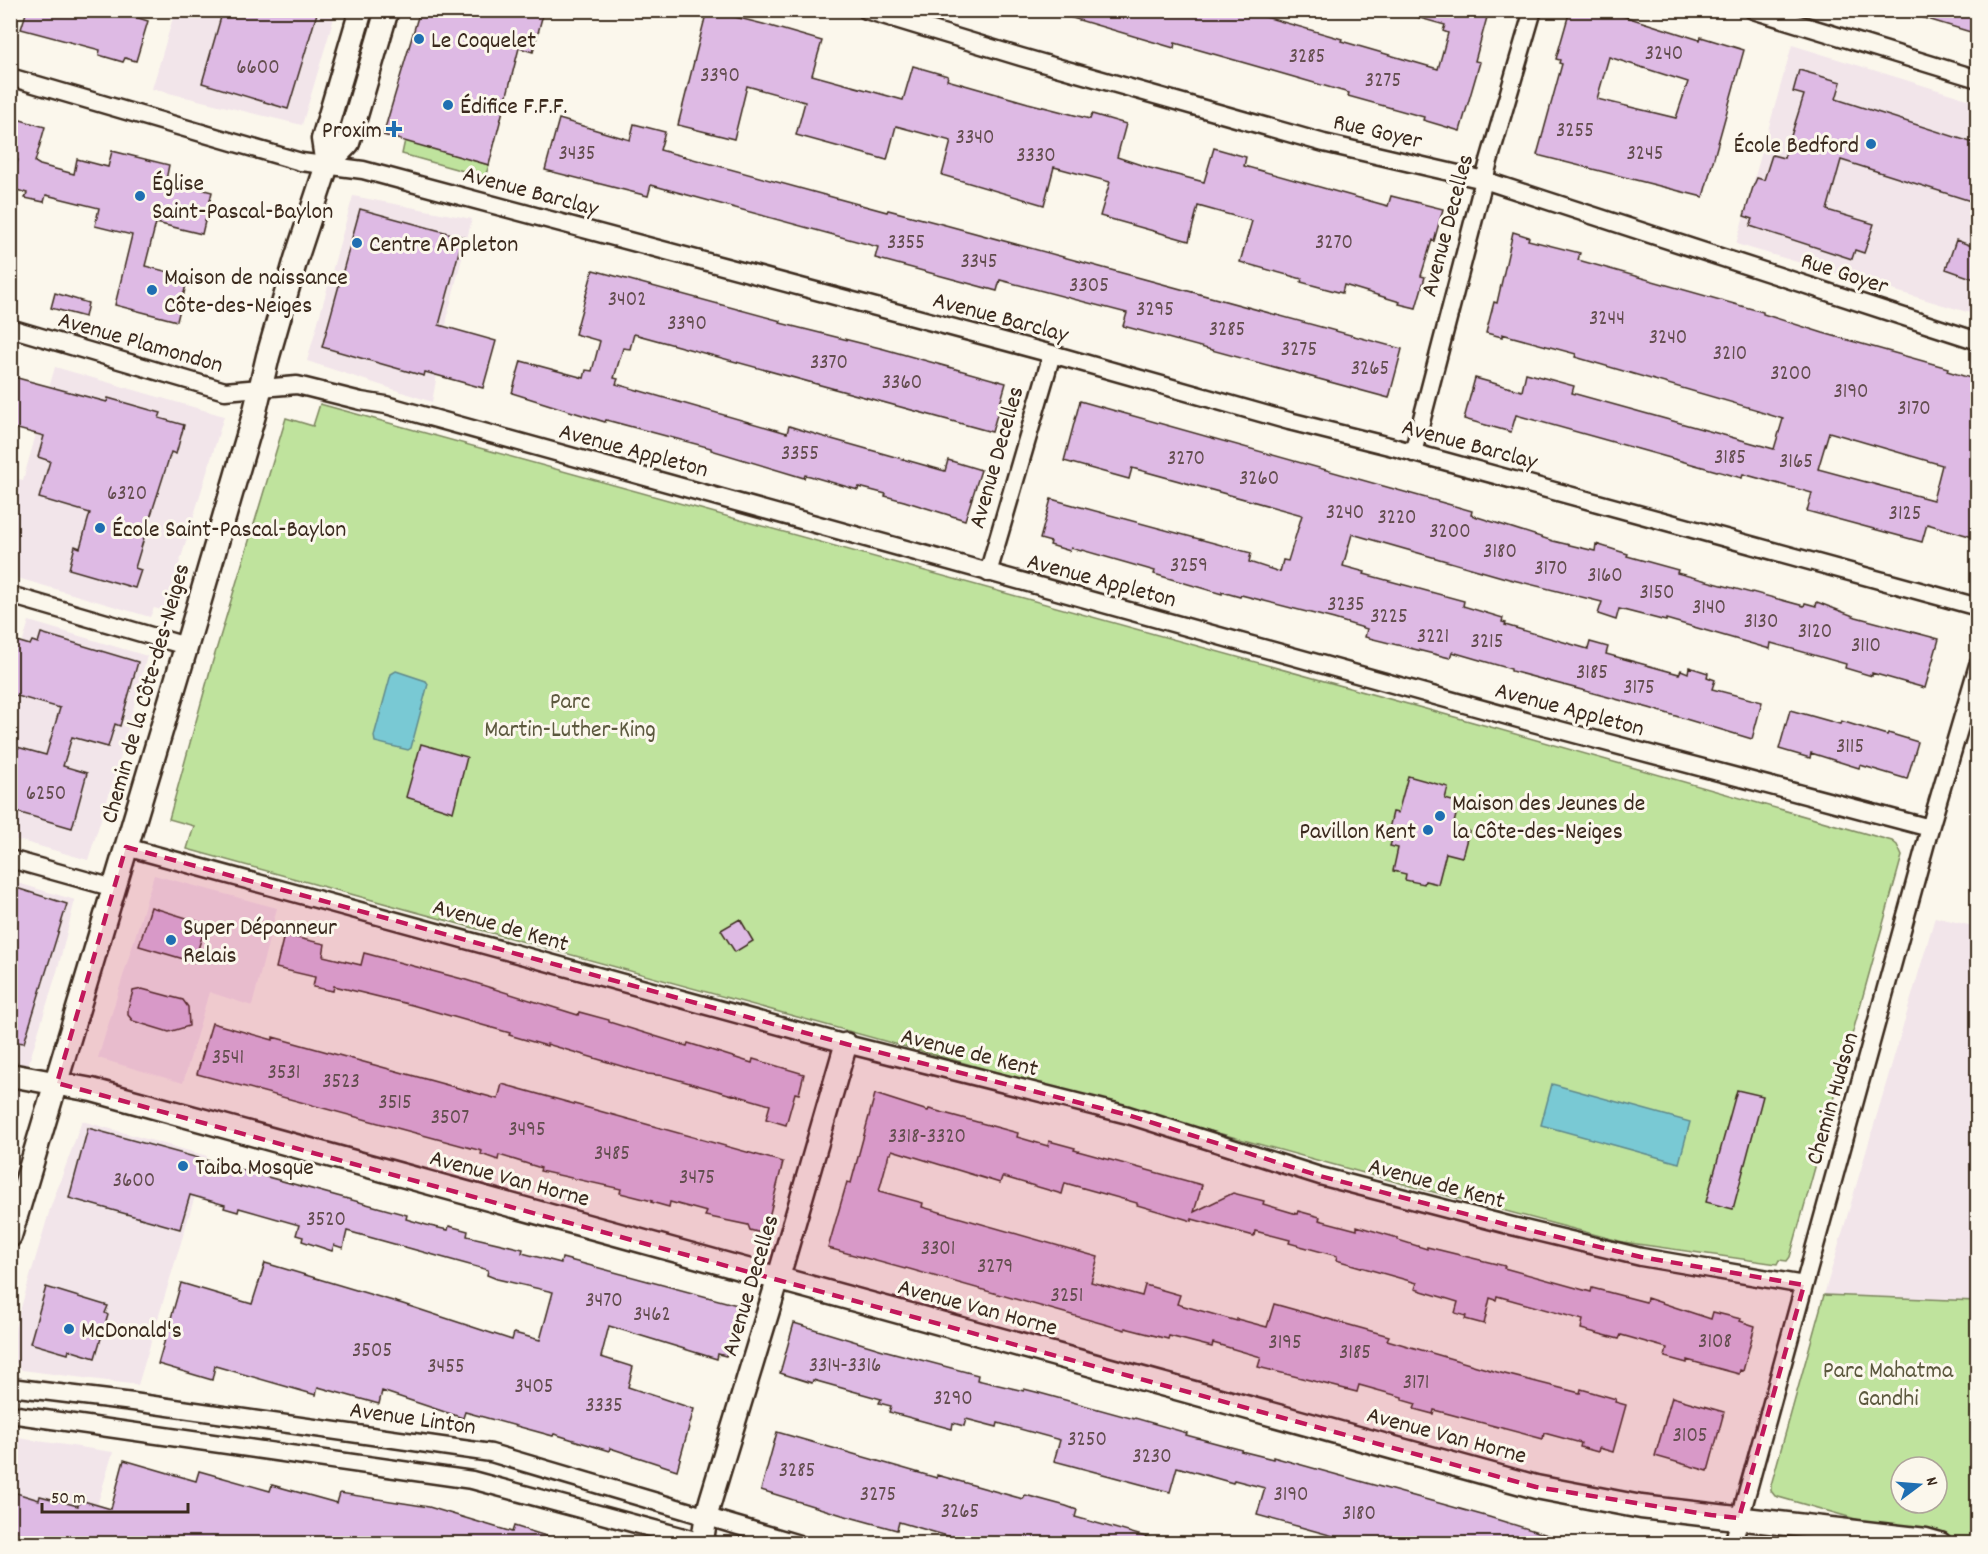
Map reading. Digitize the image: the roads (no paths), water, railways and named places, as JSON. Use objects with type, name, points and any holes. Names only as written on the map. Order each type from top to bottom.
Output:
[{"type":"main road","name":"Chemin de la Côte-des-Neiges","points":[[327,165],[322,139],[361,10]]},
{"type":"main road","name":"Chemin de la Côte-des-Neiges","points":[[10,1236],[186,646],[296,259],[327,165],[348,143],[387,10]]},
{"type":"main road","name":"Avenue Van Horne","points":[[10,1075],[92,1090],[1536,1487],[1641,1507],[1926,1540],[1940,1544]]},
{"type":"street","name":"Rue Goyer","points":[[866,10],[1021,57],[1324,143],[1484,180],[1977,341]]},
{"type":"street","name":"Avenue Decelles","points":[[1413,453],[1484,180],[1533,10]]},
{"type":"street","points":[[1754,10],[1977,79]]},
{"type":"street","name":"Avenue Barclay","points":[[10,77],[301,162],[363,170],[1052,354],[1288,421],[1977,607]]},
{"type":"street","name":"Avenue Plamondon","points":[[10,328],[225,391],[260,388]]},
{"type":"street","name":"Avenue Decelles","points":[[988,573],[1052,354]]},
{"type":"street","name":"Avenue Appleton","points":[[260,388],[297,385],[386,405],[1533,723],[1930,828]]},
{"type":"street","points":[[10,595],[186,646]]},
{"type":"street","name":"Chemin Hudson","points":[[1733,1544],[1977,665]]},
{"type":"street","name":"Avenue de Kent","points":[[126,847],[846,1044],[1128,1115],[1320,1176],[1523,1229],[1641,1257],[1804,1285]]},
{"type":"street","points":[[10,859],[114,888]]},
{"type":"street","name":"Avenue Decelles","points":[[703,1543],[706,1517],[846,1044]]},
{"type":"street","name":"Avenue Linton","points":[[10,1387],[133,1402],[491,1453],[799,1544]]},
{"type":"street","points":[[10,1414],[472,1480],[703,1543]]},
{"type":"water","points":[[396,671],[426,681],[428,684],[411,748],[408,750],[375,742],[374,736],[391,674]]},
{"type":"water","points":[[1552,1084],[1690,1122],[1679,1163],[1541,1125]]},
{"type":"place","name":"Le Coquelet","points":[[419,39]]},
{"type":"place","name":"Édifice F.F.F.","points":[[448,105]]},
{"type":"place","name":"Proxim","points":[[394,129]]},
{"type":"place","name":"École Bedford","points":[[1871,144]]},
{"type":"place","name":"Église Saint-Pascal-Baylon","points":[[140,196]]},
{"type":"place","name":"Centre APpleton","points":[[357,243]]},
{"type":"place","name":"Maison de naissance Côte-des-Neiges","points":[[152,290]]},
{"type":"place","name":"École Saint-Pascal-Baylon","points":[[100,528]]},
{"type":"place","name":"Maison des Jeunes de la Côte-des-Neiges","points":[[1440,816]]},
{"type":"place","name":"Pavillon Kent","points":[[1428,830]]},
{"type":"place","name":"Super Dépanneur Relais","points":[[171,940]]},
{"type":"place","name":"Taiba Mosque","points":[[183,1166]]},
{"type":"place","name":"McDonald's","points":[[69,1329]]},
{"type":"park label","name":"Parc Martin-Luther-King","points":[[570,714]]},
{"type":"park label","name":"Parc Mahatma Gandhi","points":[[1888,1383]]}]
